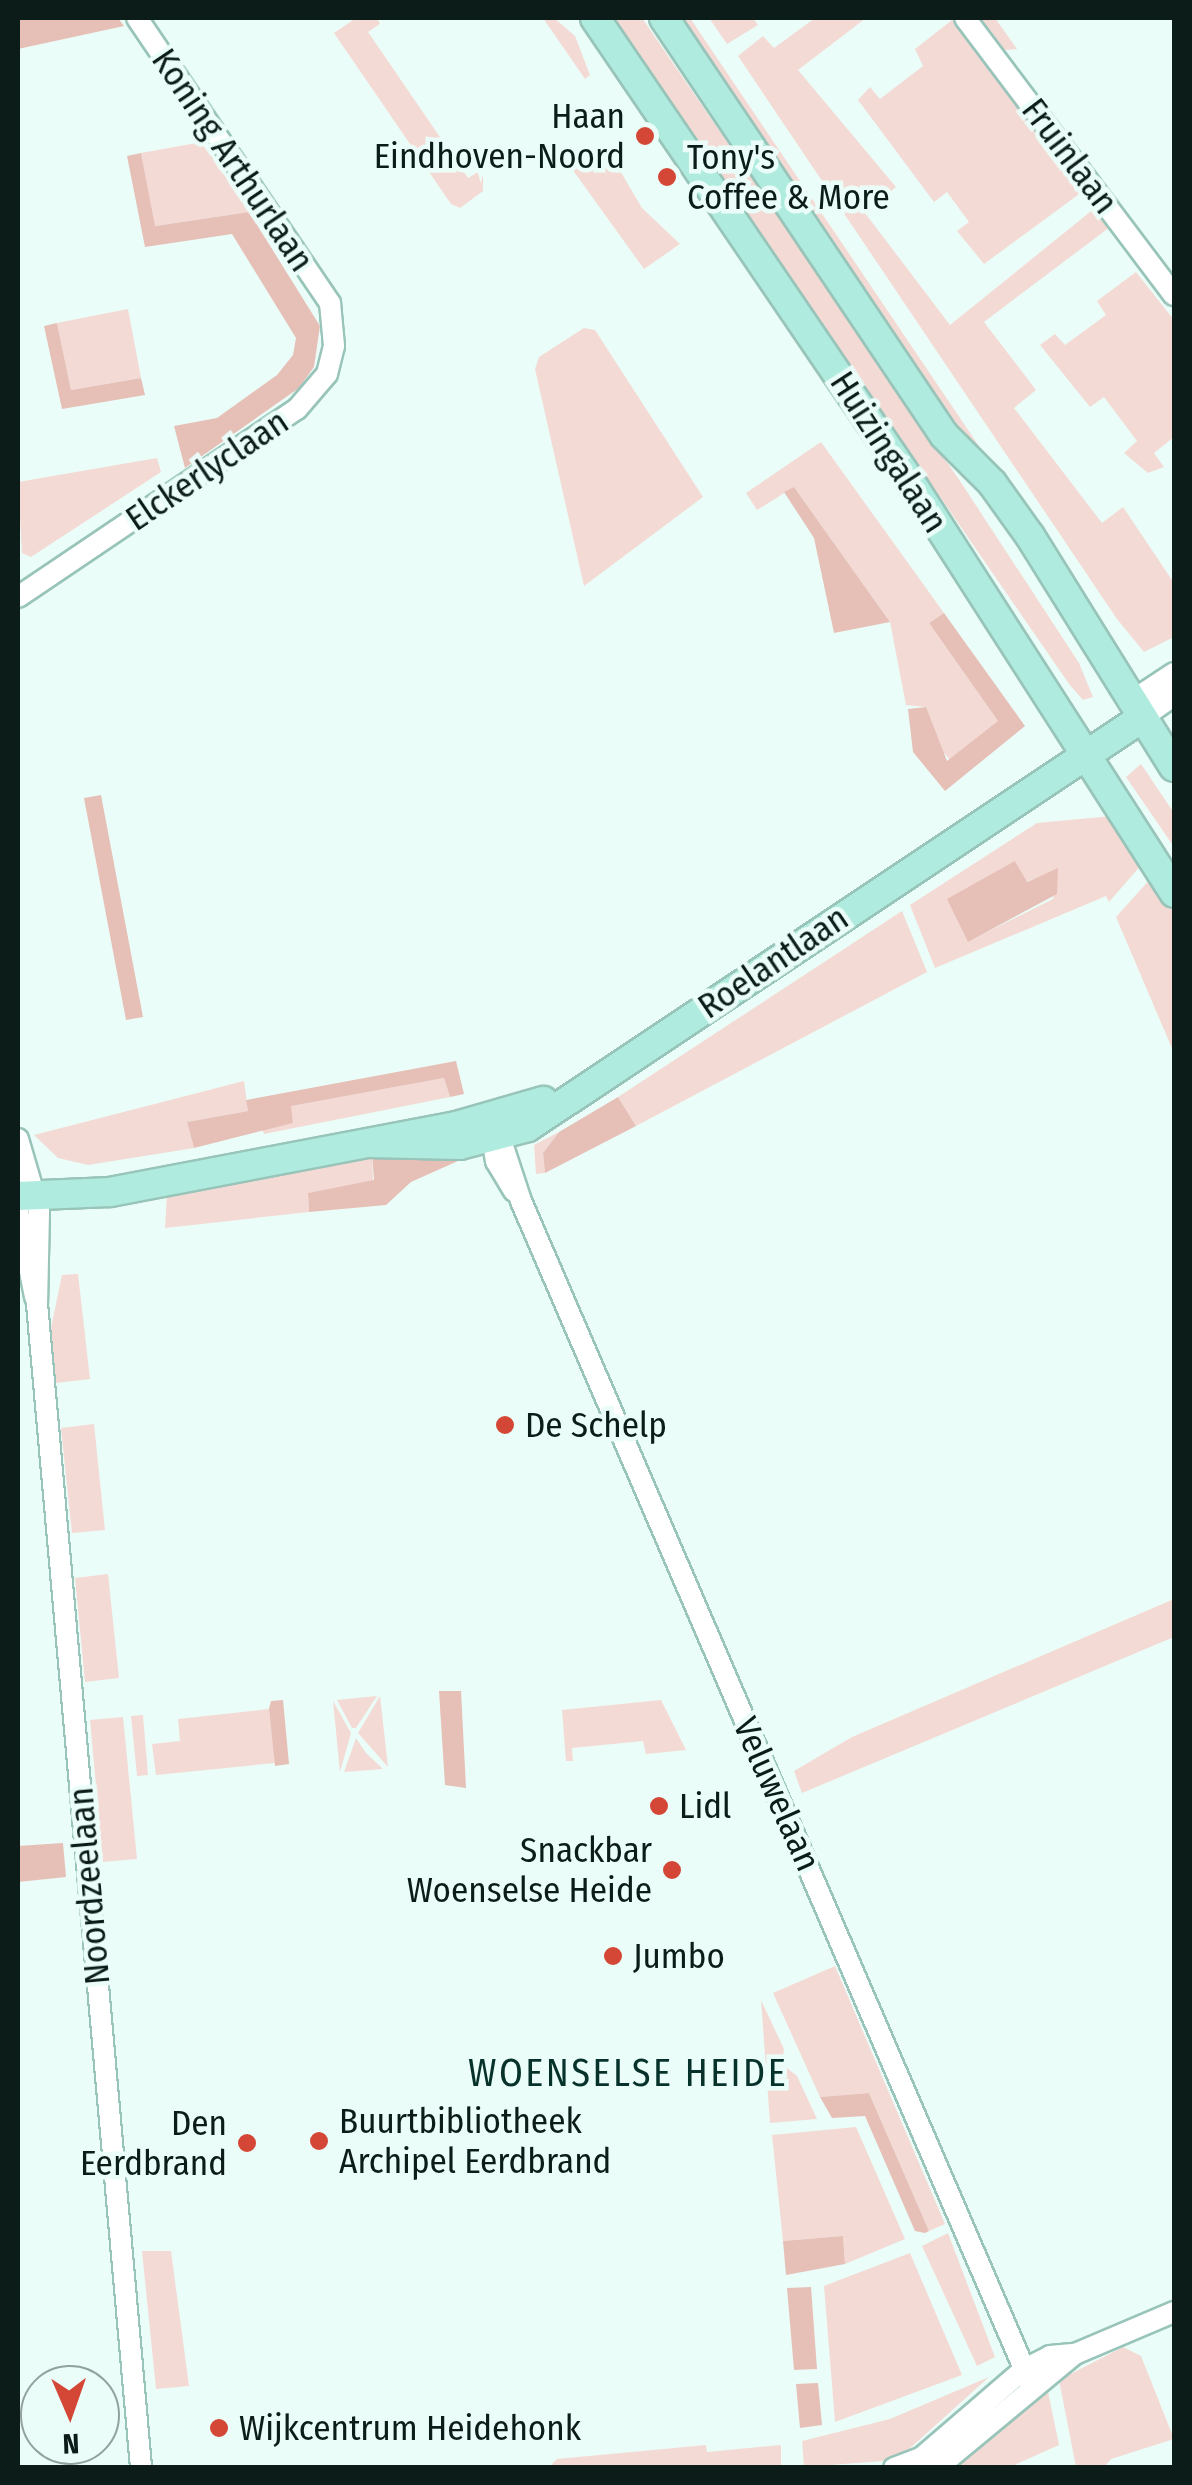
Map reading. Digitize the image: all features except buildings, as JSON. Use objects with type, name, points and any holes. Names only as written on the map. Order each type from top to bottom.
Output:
[{"type":"main road","name":"Huizingalaan","points":[[595,18],[1082,747],[1174,893]]},
{"type":"main road","name":"Huizingalaan","points":[[664,18],[944,434],[992,483],[1030,536],[1174,766]]},
{"type":"main road","name":"Roelantlaan","points":[[24,1206],[368,1143],[495,1131],[583,1088],[962,834],[1138,709]]},
{"type":"street","name":"Koning Arthurlaan","points":[[137,18],[330,302]]},
{"type":"street","name":"Fruinlaan","points":[[964,18],[1174,296]]},
{"type":"street","name":"Elckerlyclaan","points":[[18,597],[297,410],[327,374],[334,346],[330,302]]},
{"type":"street","points":[[1138,709],[1174,673]]},
{"type":"street","points":[[1138,709],[1174,696]]},
{"type":"street","name":"Veluwelaan","points":[[495,1131],[521,1201],[1028,2379]]},
{"type":"street","name":"Noordzeelaan","points":[[18,1139],[37,1304],[141,2468]]},
{"type":"street","points":[[907,2466],[1028,2379],[1074,2354],[1174,2312]]},
{"type":"street","points":[[937,2468],[1028,2379]]},
{"type":"shaded area","points":[[18,18],[118,18],[124,26],[18,49]]},
{"type":"shaded area","points":[[356,18],[377,18],[380,24],[368,32],[468,178],[483,169],[483,191],[460,208],[451,204],[334,33]]},
{"type":"shaded area","points":[[543,18],[554,18],[575,36],[590,75],[585,79]]},
{"type":"shaded area","points":[[610,18],[642,18],[962,484],[1079,663],[1093,697],[1083,700],[1069,684]]},
{"type":"shaded area","points":[[670,18],[690,18],[1124,661],[949,429]]},
{"type":"shaded area","points":[[709,18],[753,18],[758,25],[727,44]]},
{"type":"shaded area","points":[[815,18],[866,18],[798,70],[896,187],[865,213],[950,325],[1095,208],[1110,227],[984,322],[1036,390],[1014,408],[1102,523],[1123,507],[1174,583],[1174,637],[1144,652],[1117,619],[738,56],[763,36],[774,48]]},
{"type":"shaded area","points":[[980,18],[995,18],[1017,49],[1005,50]]},
{"type":"shaded area","points":[[952,20],[1082,192],[984,264],[957,231],[969,222],[947,192],[934,202],[858,100],[870,87],[880,99],[923,66],[915,49]]},
{"type":"shaded area","points":[[202,142],[249,212],[154,226],[141,153]]},
{"type":"shaded area","points":[[606,147],[642,208],[680,244],[644,269],[572,169]]},
{"type":"shaded area","points":[[141,153],[155,226],[249,212],[320,326],[314,367],[299,388],[185,468],[174,426],[217,418],[277,375],[293,355],[296,338],[232,234],[145,247],[127,156]]},
{"type":"shaded area","points":[[1136,272],[1174,320],[1174,437],[1154,453],[1164,467],[1148,473],[1124,453],[1137,441],[1104,397],[1090,407],[1040,345],[1055,334],[1065,345],[1106,315],[1097,301]]},
{"type":"shaded area","points":[[128,309],[141,378],[71,390],[57,323]]},
{"type":"shaded area","points":[[57,323],[71,390],[141,378],[145,395],[62,409],[44,326]]},
{"type":"shaded area","points":[[584,328],[595,330],[703,497],[584,586],[535,369],[539,357]]},
{"type":"shaded area","points":[[821,442],[944,613],[929,623],[998,721],[951,761],[936,744],[926,707],[906,705],[890,622],[794,487],[757,510],[746,493]]},
{"type":"shaded area","points":[[157,458],[161,472],[31,557],[22,553],[18,482]]},
{"type":"shaded area","points":[[794,487],[890,622],[834,633],[814,538],[784,492]]},
{"type":"shaded area","points":[[944,613],[1025,726],[945,791],[913,752],[908,709],[926,707],[947,761],[998,721],[929,623]]},
{"type":"shaded area","points":[[1141,764],[1174,813],[1174,847],[1126,777]]},
{"type":"shaded area","points":[[101,795],[143,1017],[126,1020],[84,798]]},
{"type":"shaded area","points":[[1112,816],[1143,863],[1109,902],[1106,896],[935,968],[910,905],[1037,823]],"holes":[[[1015,861],[1026,882],[1057,869],[1053,899],[969,941]]]},
{"type":"shaded area","points":[[1015,861],[1027,882],[1058,868],[1057,894],[968,942],[947,899]]},
{"type":"shaded area","points":[[1153,876],[1174,908],[1174,1053],[1116,917]]},
{"type":"shaded area","points":[[902,911],[927,972],[636,1126],[618,1097]]},
{"type":"shaded area","points":[[456,1061],[464,1094],[450,1097],[444,1078],[291,1106],[293,1123],[194,1148],[187,1122],[248,1111],[246,1100]]},
{"type":"shaded area","points":[[444,1078],[450,1097],[264,1134],[262,1128],[293,1123],[290,1106]]},
{"type":"shaded area","points":[[244,1081],[248,1111],[187,1122],[194,1148],[88,1165],[58,1158],[34,1135]]},
{"type":"shaded area","points":[[618,1097],[636,1126],[545,1173],[543,1153],[559,1132]]},
{"type":"shaded area","points":[[559,1132],[543,1153],[545,1173],[536,1174],[534,1145]]},
{"type":"shaded area","points":[[372,1155],[373,1181],[308,1193],[309,1212],[165,1228],[167,1194]]},
{"type":"shaded area","points":[[372,1155],[456,1155],[458,1161],[411,1182],[386,1205],[309,1212],[308,1193],[374,1180]]},
{"type":"shaded area","points":[[78,1274],[90,1379],[56,1383],[51,1328],[62,1275]]},
{"type":"shaded area","points":[[94,1424],[105,1530],[72,1533],[61,1428]]},
{"type":"shaded area","points":[[108,1574],[119,1678],[85,1682],[75,1578]]},
{"type":"shaded area","points":[[1174,1599],[1174,1637],[802,1793],[794,1771],[852,1737]]},
{"type":"shaded area","points":[[439,1691],[461,1691],[466,1788],[445,1785]]},
{"type":"shaded area","points":[[377,1696],[356,1728],[352,1728],[337,1700]]},
{"type":"shaded area","points":[[380,1696],[388,1767],[358,1733]]},
{"type":"shaded area","points":[[283,1700],[289,1764],[275,1766],[269,1709],[271,1701]]},
{"type":"shaded area","points":[[661,1700],[686,1750],[646,1754],[643,1741],[572,1748],[573,1761],[566,1761],[562,1710]]},
{"type":"shaded area","points":[[333,1701],[351,1733],[340,1772]]},
{"type":"shaded area","points":[[269,1709],[275,1763],[156,1775],[152,1744],[180,1741],[178,1719]]},
{"type":"shaded area","points":[[143,1715],[148,1775],[137,1776],[131,1716]]},
{"type":"shaded area","points":[[123,1717],[137,1859],[103,1862],[90,1720]]},
{"type":"shaded area","points":[[356,1738],[366,1753],[383,1769],[344,1772]]},
{"type":"shaded area","points":[[63,1843],[66,1877],[18,1882],[18,1846]]},
{"type":"shaded area","points":[[835,1966],[945,2224],[929,2231],[869,2093],[820,2097],[773,1993]]},
{"type":"shaded area","points":[[761,2000],[784,2049],[782,2064],[797,2076],[817,2119],[770,2123]]},
{"type":"shaded area","points":[[869,2093],[929,2231],[925,2233],[915,2231],[865,2116],[832,2118],[820,2097]]},
{"type":"shaded area","points":[[856,2127],[905,2239],[845,2264],[843,2236],[783,2241],[772,2135]]},
{"type":"shaded area","points":[[948,2233],[995,2357],[977,2366],[922,2246]]},
{"type":"shaded area","points":[[843,2236],[845,2264],[786,2275],[783,2241]]},
{"type":"shaded area","points":[[142,2251],[171,2251],[189,2386],[156,2389]]},
{"type":"shaded area","points":[[910,2253],[962,2375],[835,2422],[824,2286]]},
{"type":"shaded area","points":[[811,2287],[817,2369],[794,2370],[787,2288]]},
{"type":"shaded area","points":[[1123,2347],[1141,2356],[1174,2439],[1111,2459],[1104,2467],[1076,2467],[1059,2380]]},
{"type":"shaded area","points":[[989,2377],[897,2460],[804,2467],[802,2441],[890,2419]]},
{"type":"shaded area","points":[[818,2383],[822,2425],[800,2428],[796,2384]]},
{"type":"shaded area","points":[[1047,2387],[1059,2445],[1010,2467],[952,2468]]},
{"type":"shaded area","points":[[706,2445],[707,2452],[781,2445],[781,2467],[549,2467],[557,2459]]},
{"type":"place","name":"Haan Eindhoven-Noord","points":[[645,136]]},
{"type":"place","name":"Tony's Coffee & More","points":[[667,177]]},
{"type":"place","name":"De Schelp","points":[[505,1425]]},
{"type":"place","name":"Lidl","points":[[659,1806]]},
{"type":"place","name":"Snackbar Woenselse Heide","points":[[672,1870]]},
{"type":"place","name":"Jumbo","points":[[613,1956]]},
{"type":"place","name":"Buurtbibliotheek Archipel Eerdbrand","points":[[319,2141]]},
{"type":"place","name":"Den Eerdbrand","points":[[247,2143]]},
{"type":"place","name":"Wijkcentrum Heidehonk","points":[[219,2428]]},
{"type":"district","name":"WOENSELSE HEIDE","points":[[628,2074]]}]
